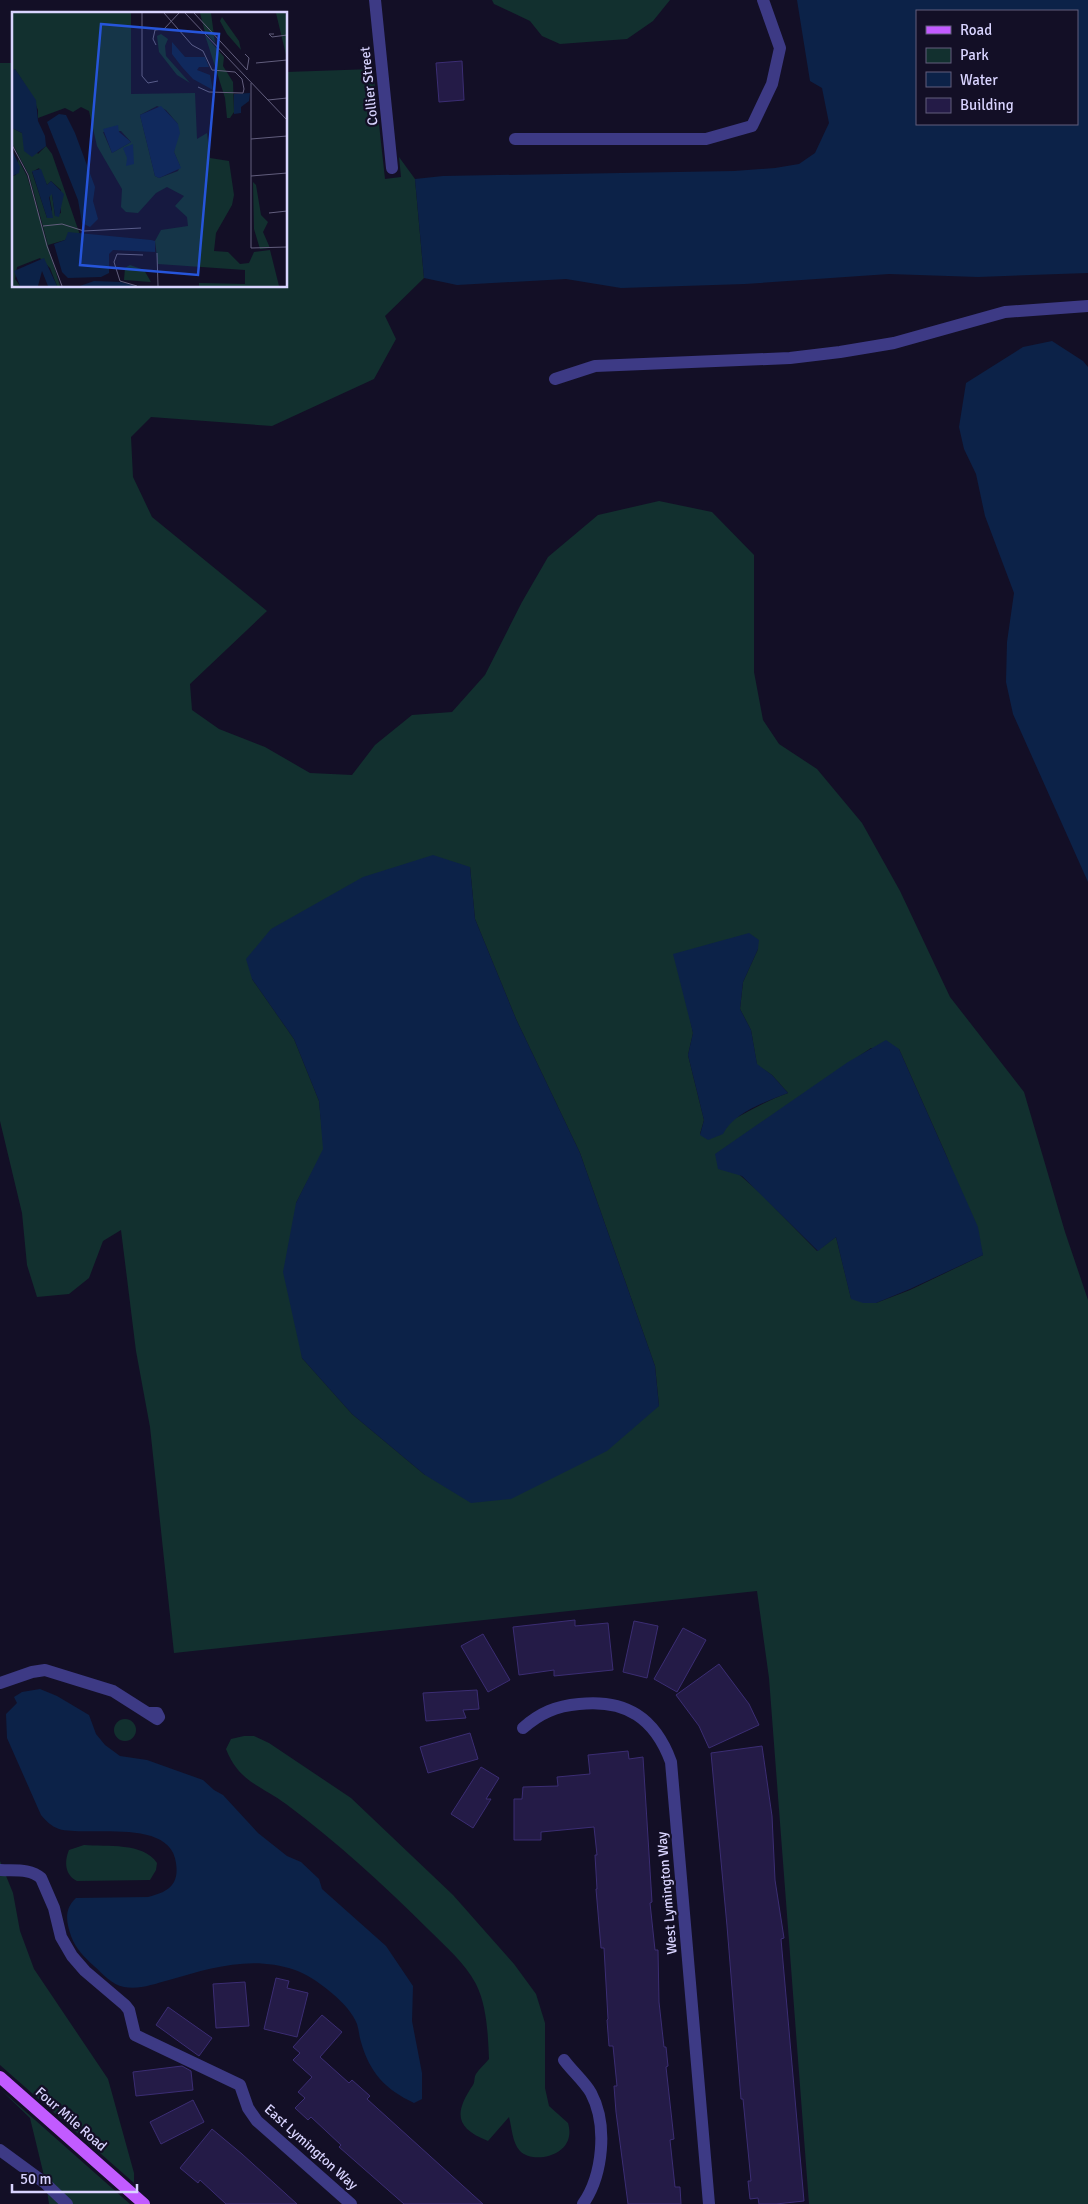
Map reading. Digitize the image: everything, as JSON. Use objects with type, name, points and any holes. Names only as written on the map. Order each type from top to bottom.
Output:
[{"type":"main road","name":"Four Mile Road","points":[[0,2077],[144,2204]]},
{"type":"street","name":"Collier Street","points":[[375,0],[392,168]]},
{"type":"street","points":[[515,138],[706,138],[752,126],[772,84],[780,48],[763,0]]},
{"type":"street","points":[[555,379],[595,366],[790,358],[840,352],[894,343],[1005,312],[1088,306]]},
{"type":"street","points":[[0,1683],[44,1670],[113,1691],[150,1713]]},
{"type":"street","name":"West Lymington Way","points":[[523,1728],[545,1712],[562,1706],[593,1702],[610,1703],[626,1708],[642,1718],[657,1732],[665,1746],[671,1762],[709,2204]]},
{"type":"street","name":"East Lymington Way","points":[[0,1870],[35,1872],[41,1878],[67,1947],[85,1971],[125,2005],[135,2036],[240,2085],[248,2108],[257,2121],[351,2204]]},
{"type":"street","points":[[564,2060],[591,2093],[599,2126],[599,2161],[588,2196],[583,2204]]},
{"type":"street","points":[[0,2150],[45,2183],[67,2204]]},
{"type":"green space","points":[[492,0],[670,0],[653,21],[627,39],[560,44],[542,36],[530,21],[494,4]]},
{"type":"green space","points":[[0,63],[12,63],[12,288],[288,288],[288,72],[373,69],[385,179],[401,177],[399,157],[415,179],[424,278],[385,316],[396,339],[374,379],[272,426],[151,417],[131,437],[133,477],[152,517],[267,611],[190,684],[192,710],[219,729],[265,747],[310,773],[352,775],[375,745],[412,715],[452,712],[485,675],[522,602],[548,557],[598,515],[659,501],[712,512],[754,555],[754,672],[763,720],[779,744],[817,769],[862,823],[900,891],[950,997],[1024,1092],[1065,1232],[1088,1300],[1088,2204],[809,2204],[769,1678],[757,1591],[174,1653],[150,1427],[136,1351],[121,1230],[103,1241],[89,1278],[69,1294],[37,1297],[27,1265],[22,1213],[0,1121]],"holes":[[[470,867],[475,919],[516,1019],[580,1153],[655,1366],[659,1406],[425,1475],[352,1414],[302,1358],[296,1203],[324,1149],[319,1101],[294,1039],[252,979]],[[758,949],[743,982],[740,1009],[751,1030],[757,1065],[772,1075],[788,1093],[700,1134],[704,1120],[688,1055],[693,1033],[685,995]],[[871,1048],[899,1049],[947,1157],[983,1255],[910,1290],[876,1303],[851,1298],[836,1237],[817,1251],[759,1192],[716,1154]]]},
{"type":"green space","points":[[125,1719],[133,1722],[136,1730],[133,1738],[125,1741],[117,1738],[114,1730],[117,1722]]},
{"type":"green space","points":[[254,1736],[269,1743],[351,1798],[453,1895],[514,1964],[536,1994],[545,2023],[545,2088],[549,2106],[568,2123],[569,2134],[567,2143],[561,2150],[553,2155],[544,2157],[526,2155],[520,2151],[515,2143],[509,2117],[488,2141],[469,2131],[464,2125],[461,2119],[463,2104],[474,2084],[476,2074],[489,2059],[485,2011],[476,1984],[455,1956],[360,1864],[305,1818],[251,1782],[237,1769],[226,1749],[231,1739]]},
{"type":"green space","points":[[84,1845],[124,1847],[143,1852],[151,1856],[157,1863],[156,1870],[150,1880],[77,1881],[68,1872],[66,1859],[69,1850]]},
{"type":"green space","points":[[0,1861],[13,1893],[20,1931],[34,1969],[108,2079],[134,2173],[134,2183],[0,2065]]},
{"type":"green space","points":[[0,2089],[130,2204],[49,2204],[30,2118]]},
{"type":"water","points":[[797,0],[1088,0],[1088,273],[978,277],[889,274],[745,284],[621,288],[566,279],[457,285],[424,278],[415,179],[443,176],[734,171],[799,164],[815,153],[829,123],[822,88],[810,81]]},
{"type":"water","points":[[1052,341],[1083,361],[1088,367],[1088,882],[1013,714],[1006,682],[1007,642],[1014,593],[985,516],[976,474],[964,449],[959,427],[966,383],[1023,347]]},
{"type":"water","points":[[433,855],[470,867],[475,919],[516,1019],[580,1153],[655,1366],[659,1406],[607,1451],[511,1499],[471,1503],[425,1475],[352,1414],[302,1358],[283,1272],[296,1203],[323,1149],[319,1101],[294,1039],[252,979],[246,959],[271,929],[363,877]]},
{"type":"water","points":[[749,933],[759,940],[758,949],[743,982],[740,1009],[751,1030],[757,1064],[772,1075],[788,1093],[742,1114],[734,1120],[723,1134],[708,1140],[700,1135],[704,1120],[688,1055],[693,1033],[673,954]]},
{"type":"water","points":[[886,1040],[899,1049],[978,1227],[983,1255],[876,1303],[863,1303],[851,1299],[836,1237],[818,1251],[742,1176],[718,1169],[715,1154],[848,1062]]},
{"type":"water","points":[[40,1689],[57,1696],[89,1715],[96,1734],[105,1745],[120,1756],[147,1760],[203,1780],[223,1795],[258,1833],[287,1856],[301,1862],[319,1879],[322,1889],[386,1946],[413,1986],[412,2021],[422,2073],[422,2099],[414,2103],[395,2092],[380,2079],[369,2063],[357,2024],[347,2008],[322,1985],[295,1970],[279,1966],[247,1963],[200,1971],[147,1986],[130,1988],[112,1982],[84,1956],[73,1941],[69,1931],[67,1915],[72,1902],[76,1898],[148,1897],[159,1894],[169,1888],[174,1882],[176,1863],[171,1849],[160,1839],[144,1834],[126,1832],[59,1829],[41,1815],[7,1738],[6,1714],[17,1703],[14,1697],[22,1692]]},
{"type":"building","points":[[462,61],[464,100],[439,102],[436,63]]},
{"type":"building","points":[[575,1620],[575,1626],[608,1623],[613,1670],[554,1676],[554,1670],[519,1675],[513,1627]]},
{"type":"building","points":[[634,1621],[658,1626],[647,1678],[623,1672]]},
{"type":"building","points":[[683,1628],[706,1640],[677,1692],[654,1679]]},
{"type":"building","points":[[483,1634],[510,1680],[488,1692],[461,1646]]},
{"type":"building","points":[[719,1664],[749,1704],[759,1725],[709,1748],[699,1726],[676,1695]]},
{"type":"building","points":[[477,1690],[479,1709],[463,1710],[466,1718],[426,1721],[423,1693]]},
{"type":"building","points":[[470,1733],[478,1759],[428,1773],[420,1747]]},
{"type":"building","points":[[762,1746],[772,1816],[775,1880],[784,1938],[781,1939],[804,2201],[776,2204],[759,2204],[758,2198],[750,2199],[748,2181],[751,2181],[743,2099],[741,2099],[711,1753]]},
{"type":"building","points":[[628,1751],[629,1759],[643,1757],[652,1902],[650,1903],[655,1950],[658,1950],[659,2002],[664,2047],[666,2047],[668,2066],[666,2067],[674,2139],[670,2140],[675,2187],[680,2187],[681,2204],[628,2204],[616,2112],[614,2086],[617,2086],[613,2046],[609,2046],[604,1948],[601,1948],[596,1889],[595,1855],[597,1855],[594,1827],[541,1832],[541,1840],[514,1840],[514,1799],[522,1799],[523,1787],[558,1786],[557,1777],[590,1774],[588,1755]]},
{"type":"building","points":[[481,1767],[499,1778],[486,1799],[491,1799],[473,1828],[451,1814]]},
{"type":"building","points":[[276,1978],[289,1981],[287,1988],[308,1993],[297,2037],[264,2029]]},
{"type":"building","points":[[245,1982],[249,2026],[216,2028],[213,1984]]},
{"type":"building","points":[[168,2007],[212,2038],[199,2056],[156,2025]]},
{"type":"building","points":[[322,2015],[342,2032],[320,2057],[349,2083],[352,2080],[370,2096],[367,2099],[483,2204],[404,2204],[339,2147],[341,2145],[311,2117],[308,2120],[295,2108],[305,2098],[298,2092],[312,2077],[293,2060],[300,2053],[293,2047]]},
{"type":"building","points":[[182,2066],[191,2071],[193,2090],[136,2096],[133,2072]]},
{"type":"building","points":[[193,2100],[204,2122],[161,2144],[150,2122]]},
{"type":"building","points":[[212,2129],[297,2204],[226,2204],[200,2180],[198,2183],[180,2168]]}]
